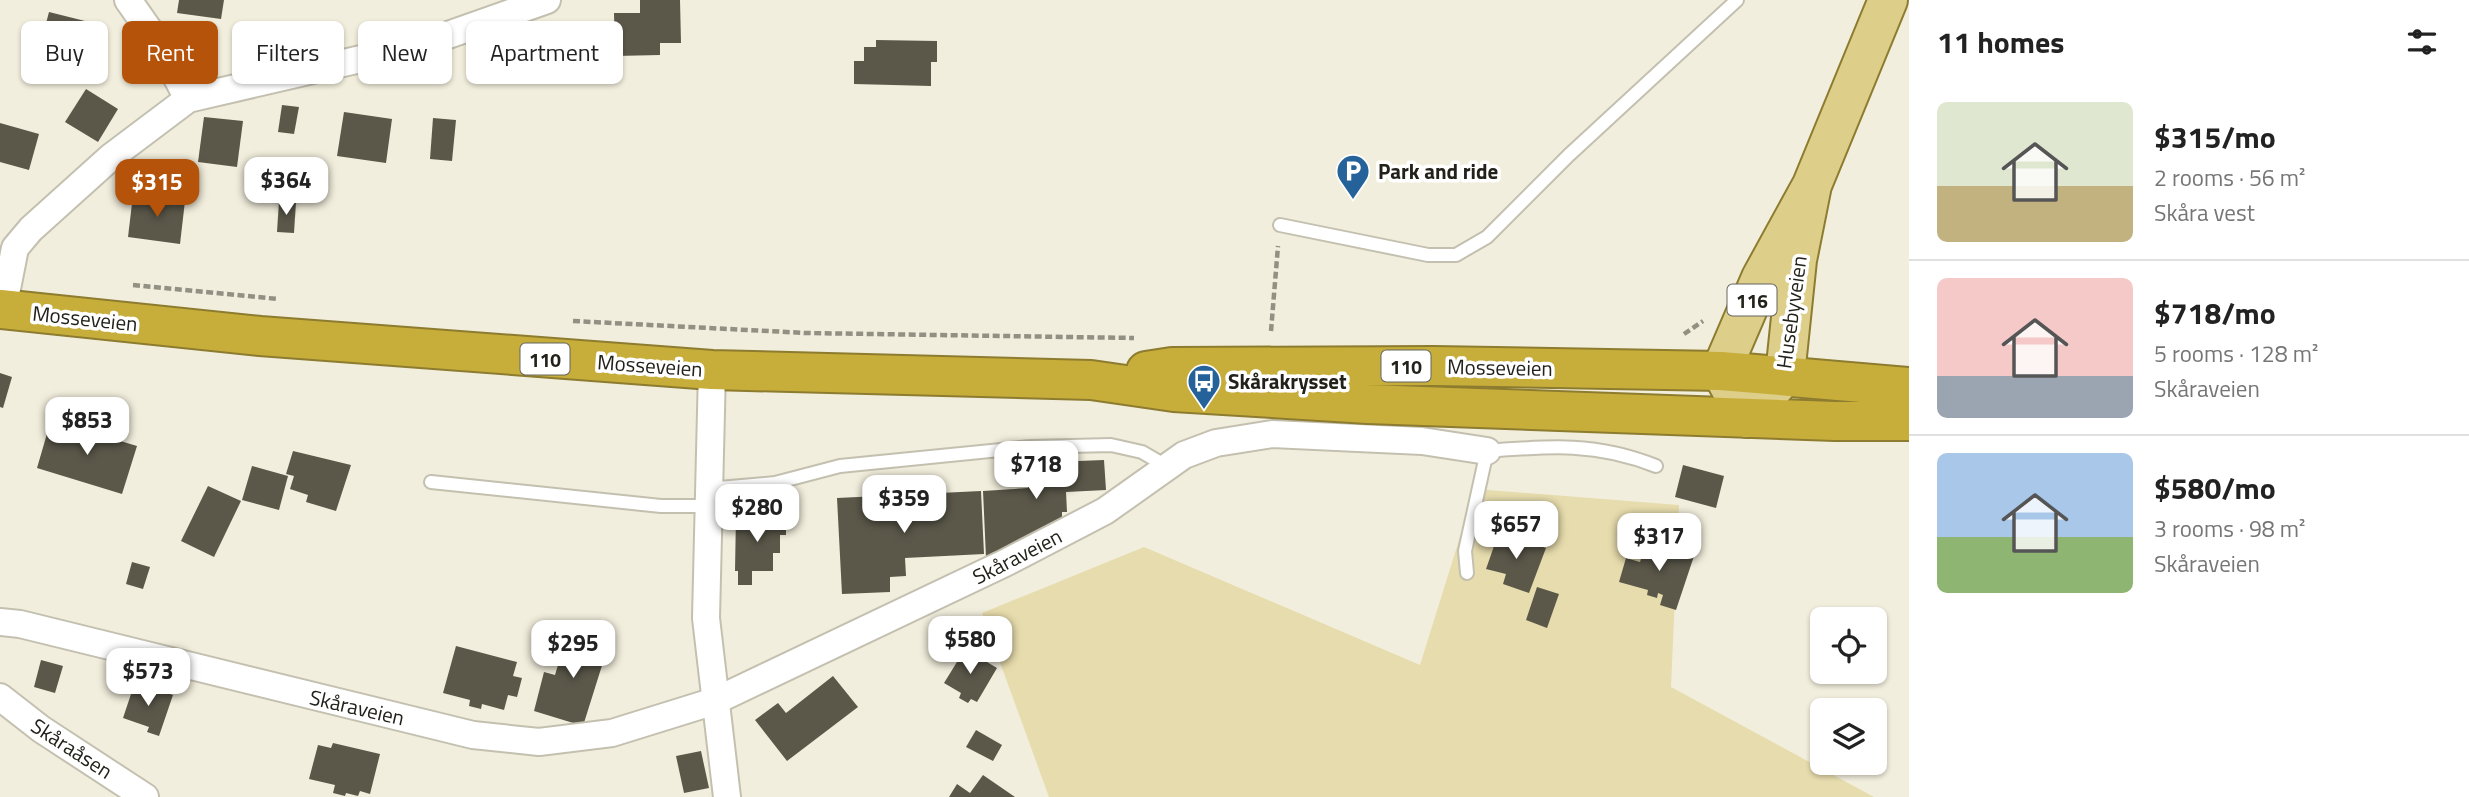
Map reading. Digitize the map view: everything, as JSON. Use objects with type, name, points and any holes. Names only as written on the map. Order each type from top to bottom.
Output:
[{"type":"highway","name":"Mosseveien","points":[[1,309],[260,337],[712,370],[1091,380],[1174,392],[1354,403],[1747,418],[1909,421]]},
{"type":"highway","name":"Mosseveien","points":[[1091,380],[1172,367],[1434,366],[1721,371],[1909,387]]},
{"type":"main road","name":"Husebyveien","points":[[1721,371],[1761,278],[1812,185],[1888,0]]},
{"type":"main road","name":"Husebyveien","points":[[1747,418],[1785,375],[1797,260],[1812,185]]},
{"type":"main road","points":[[1721,371],[1747,418]]},
{"type":"street","points":[[128,0],[161,47],[188,99]]},
{"type":"street","points":[[1,309],[15,248],[31,229],[111,157],[188,99],[417,46],[547,0]]},
{"type":"street","points":[[712,370],[706,618],[727,797]]},
{"type":"street","name":"Skåraveien","points":[[0,622],[20,624],[473,735],[539,742],[612,733],[715,701],[1105,511],[1166,466],[1216,443],[1272,433],[1422,441],[1487,451]]},
{"type":"street","name":"Skåraåsen","points":[[0,697],[41,729],[145,797]]},
{"type":"lane","points":[[1280,225],[1428,255],[1456,255],[1487,237],[1569,155],[1737,0]]},
{"type":"lane","points":[[431,482],[661,506],[775,483],[840,466],[1030,447],[1111,445],[1142,452],[1166,466]]},
{"type":"lane","points":[[1467,573],[1465,551],[1487,451],[1568,445],[1624,453],[1656,466]]},
{"type":"path","points":[[1280,225],[1270,336],[1282,336]]},
{"type":"path","points":[[131,284],[281,300]]},
{"type":"path","points":[[1676,337],[1693,330],[1708,317]]},
{"type":"path","points":[[564,321],[806,333],[1146,338]]},
{"type":"shaded area","points":[[1475,489],[1679,505],[1671,687],[1810,762],[1810,775],[1833,775],[1874,797],[1049,797],[982,613],[1144,547],[1420,665]]},
{"type":"building","points":[[179,0],[224,0],[221,19],[177,13]]},
{"type":"building","points":[[640,0],[680,0],[681,43],[660,43],[660,55],[623,56],[623,21],[614,21],[614,13],[640,13]]},
{"type":"building","points":[[49,12],[85,21],[47,21]]},
{"type":"building","points":[[876,40],[937,41],[937,62],[931,62],[931,86],[854,84],[854,61],[864,61],[864,47],[876,47]]},
{"type":"building","points":[[86,89],[118,109],[98,142],[65,122]]},
{"type":"building","points":[[282,105],[299,107],[294,134],[278,132]]},
{"type":"building","points":[[344,112],[392,119],[386,163],[337,156]]},
{"type":"building","points":[[204,117],[243,121],[237,167],[198,162]]},
{"type":"building","points":[[433,118],[456,120],[452,161],[430,159]]},
{"type":"building","points":[[0,123],[39,134],[29,170],[0,162]]},
{"type":"building","points":[[133,195],[185,201],[180,244],[128,237]]},
{"type":"building","points":[[279,201],[296,202],[294,233],[277,232]]},
{"type":"building","points":[[0,373],[12,377],[3,408],[0,407]]},
{"type":"building","points":[[51,420],[137,446],[122,494],[37,468]]},
{"type":"building","points":[[293,451],[351,465],[336,511],[306,502],[308,495],[290,489],[294,476],[286,474]]},
{"type":"building","points":[[1104,460],[1106,490],[1066,492],[1067,512],[1062,512],[1062,517],[997,556],[986,557],[983,491],[1028,488],[1027,463]]},
{"type":"building","points":[[1683,465],[1724,476],[1716,508],[1675,497]]},
{"type":"building","points":[[252,466],[288,476],[279,510],[242,500]]},
{"type":"building","points":[[208,486],[241,501],[214,557],[181,541]]},
{"type":"building","points":[[981,491],[984,554],[905,558],[906,576],[890,577],[890,592],[842,594],[837,498]]},
{"type":"building","points":[[736,514],[781,515],[781,519],[786,519],[786,535],[780,535],[780,553],[773,553],[773,571],[752,571],[752,585],[738,585],[738,571],[735,571]]},
{"type":"building","points":[[1499,532],[1546,548],[1529,593],[1503,584],[1506,574],[1486,569]]},
{"type":"building","points":[[1655,541],[1664,544],[1665,548],[1694,556],[1676,610],[1660,605],[1663,595],[1658,593],[1657,598],[1647,595],[1648,590],[1619,582],[1626,558],[1640,562],[1646,542],[1652,544]]},
{"type":"building","points":[[132,562],[150,567],[143,589],[126,584]]},
{"type":"building","points":[[1537,587],[1559,594],[1547,628],[1526,620]]},
{"type":"building","points":[[572,630],[610,640],[583,726],[534,711],[544,672],[555,675],[558,665],[563,666]]},
{"type":"building","points":[[456,646],[517,662],[513,676],[522,678],[517,697],[508,695],[504,710],[482,704],[481,709],[469,706],[470,700],[443,693]]},
{"type":"building","points":[[965,649],[997,668],[977,702],[971,699],[968,703],[959,698],[961,693],[944,683]]},
{"type":"building","points":[[41,660],[63,666],[55,693],[34,687]]},
{"type":"building","points":[[833,676],[858,707],[787,761],[755,720],[778,703],[786,713]]},
{"type":"building","points":[[135,682],[173,695],[159,736],[147,732],[149,727],[123,718]]},
{"type":"building","points":[[976,730],[1002,745],[993,761],[966,747]]},
{"type":"building","points":[[333,743],[380,754],[370,794],[360,791],[358,796],[346,793],[345,796],[333,793],[335,785],[309,779],[318,745],[331,748]]},
{"type":"building","points":[[701,751],[709,788],[684,793],[676,756]]},
{"type":"building","points":[[983,775],[1015,797],[949,797],[957,784],[970,793]]},
{"type":"place","name":"Park and ride","points":[[1353,201]]},
{"type":"place","name":"Skårakrysset","points":[[1204,411]]}]
